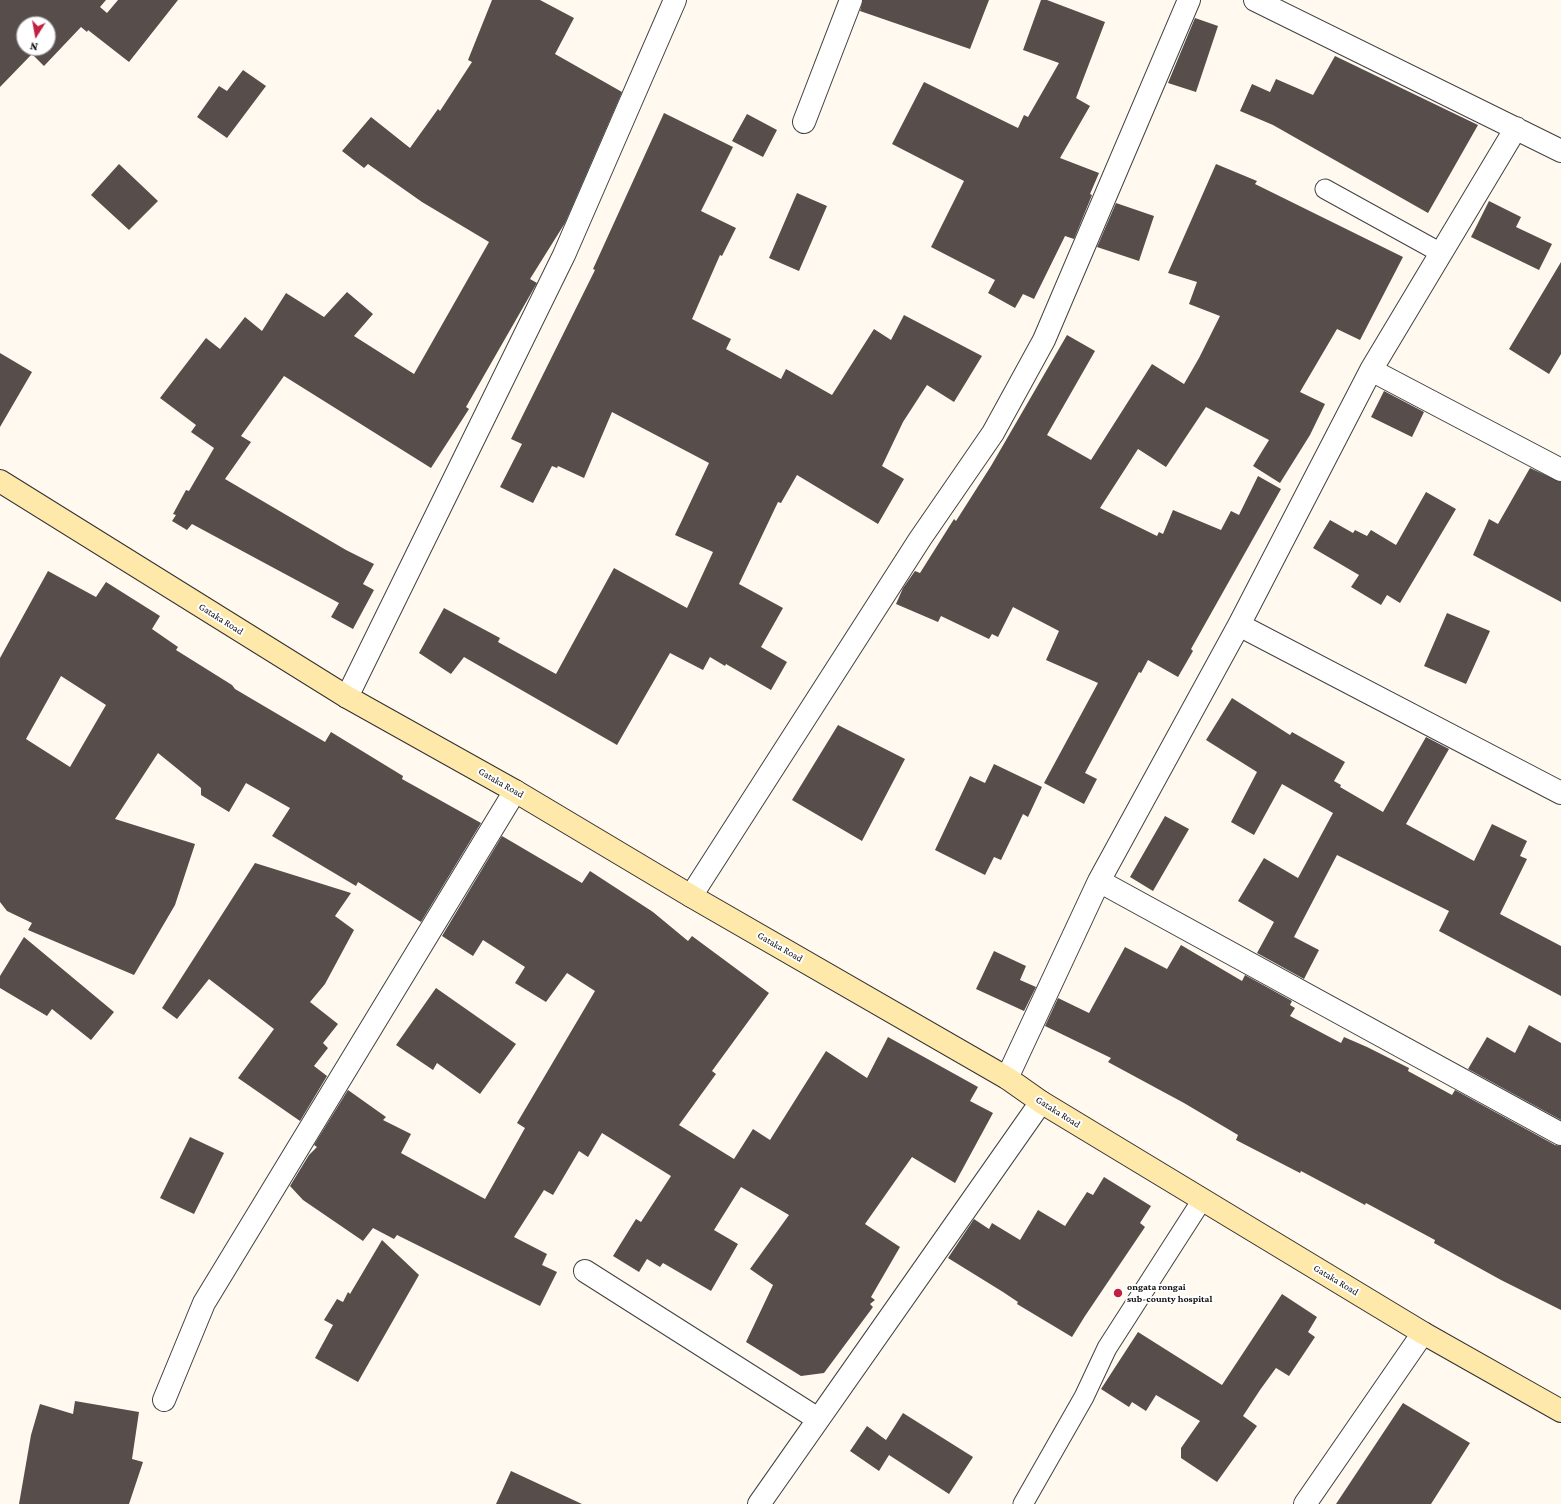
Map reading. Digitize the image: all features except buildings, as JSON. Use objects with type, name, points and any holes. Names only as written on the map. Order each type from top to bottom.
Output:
[{"type":"street","points":[[348,698],[564,255],[675,0]]},
{"type":"street","points":[[804,122],[851,0]]},
{"type":"street","points":[[691,896],[920,539],[993,433],[1044,340],[1189,0]]},
{"type":"street","points":[[1255,0],[1561,151]]},
{"type":"street","points":[[1007,1078],[1099,881],[1239,625],[1371,370],[1516,128]]},
{"type":"street","points":[[1371,370],[1561,470]]},
{"type":"street","name":"Gataka Road","points":[[2,486],[348,698],[515,791],[691,896],[1007,1078],[1041,1102],[1422,1333],[1561,1412]]},
{"type":"street","points":[[1239,625],[1561,793]]},
{"type":"street","points":[[164,1400],[204,1303],[515,791]]},
{"type":"street","points":[[1099,881],[1561,1134]]},
{"type":"street","points":[[759,1504],[1041,1102]]},
{"type":"street","points":[[585,1270],[818,1419]]},
{"type":"street","points":[[1305,1504],[1422,1333]]},
{"type":"lane","points":[[1325,189],[1441,253]]},
{"type":"lane","points":[[1023,1504],[1080,1404],[1107,1348],[1202,1200]]},
{"type":"place","name":"ongata rongai sub-county hospital","points":[[1118,1293]]}]
